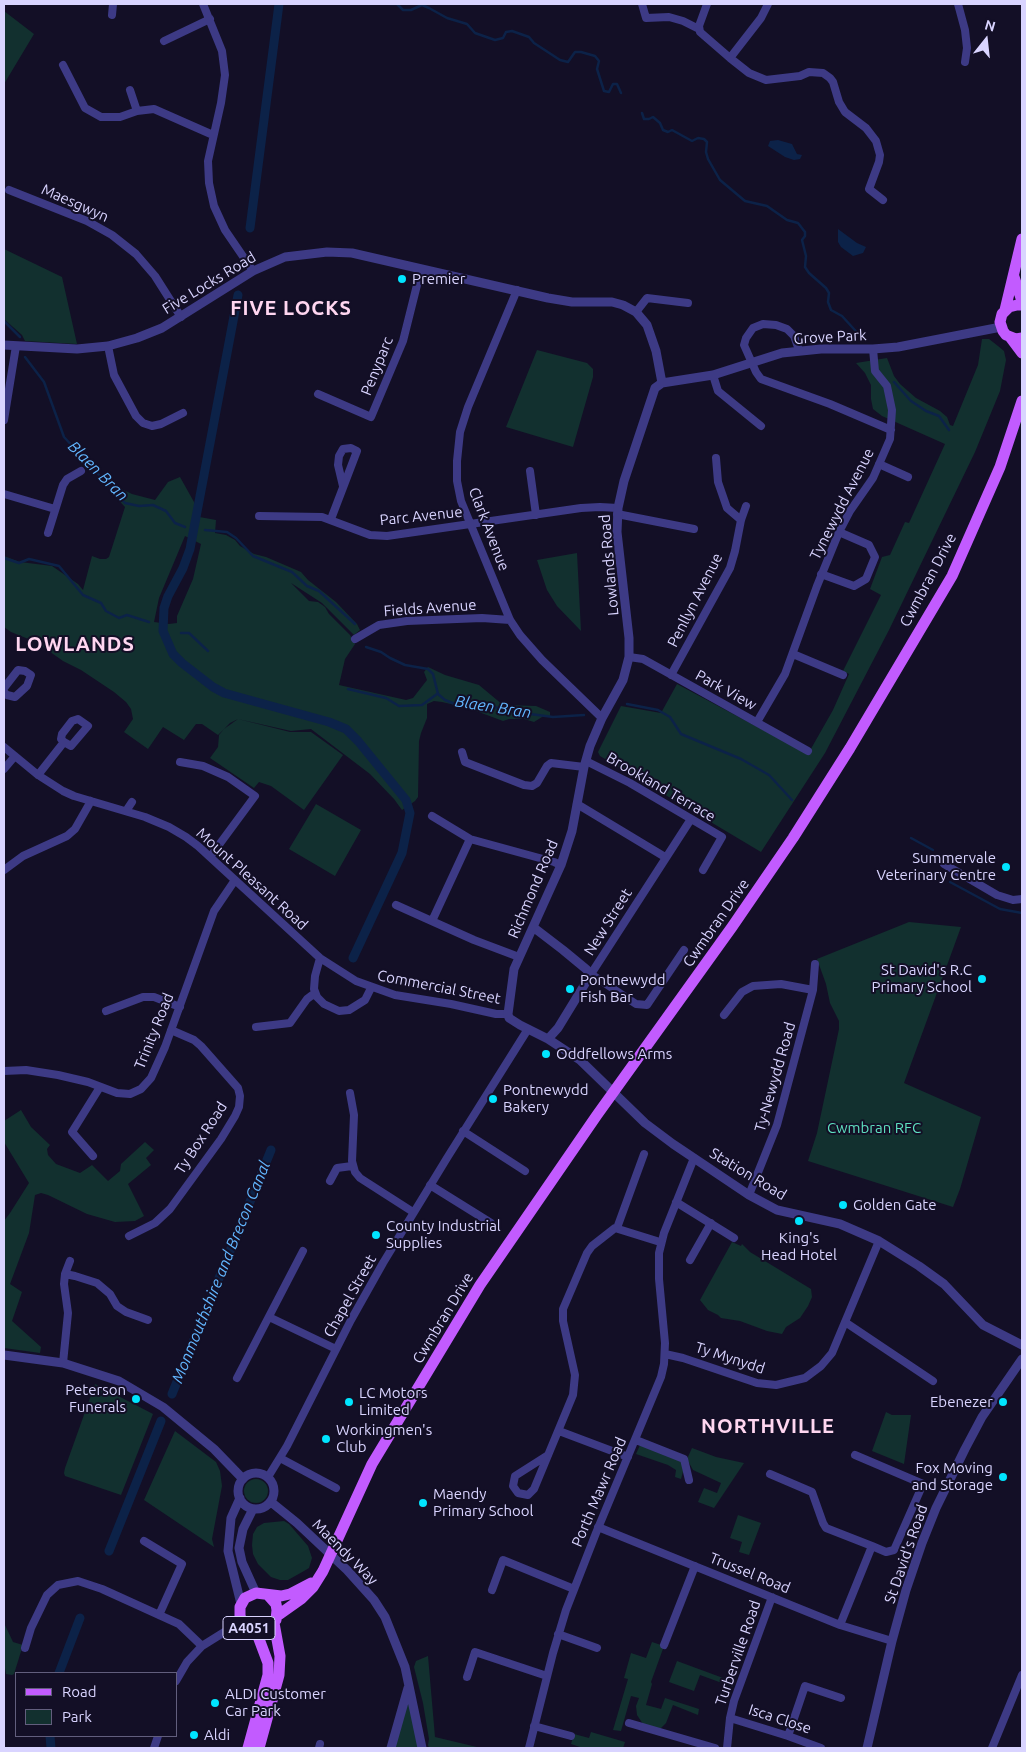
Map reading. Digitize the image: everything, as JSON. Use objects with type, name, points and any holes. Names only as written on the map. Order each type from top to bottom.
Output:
[{"type":"main road","points":[[1022,239],[1005,310],[1001,318],[1003,331],[1022,353]]},
{"type":"main road","points":[[1013,273],[1022,300]]},
{"type":"main road","points":[[1005,310],[1013,305],[1022,305]]},
{"type":"main road","points":[[1010,337],[1022,338]]},
{"type":"main road","name":"Cwmbran Drive","points":[[256,1631],[263,1630],[309,1592],[322,1571],[372,1464],[480,1285],[597,1115],[743,911],[793,838],[850,748],[952,576],[1000,466],[1022,400]]},
{"type":"main road","name":"Cwmbran Drive","points":[[262,1594],[281,1596],[299,1591],[314,1580],[322,1571]]},
{"type":"main road","name":"A4051","points":[[248,1748],[268,1675],[268,1662],[256,1631],[249,1628],[242,1621],[240,1611],[241,1604],[245,1598],[262,1594],[276,1604],[275,1620],[280,1656],[279,1675],[260,1748]]},
{"type":"street","points":[[112,15],[113,4]]},
{"type":"street","points":[[203,4],[222,51],[225,75],[221,103],[208,161],[209,183],[214,206],[225,230],[253,271]]},
{"type":"street","points":[[642,4],[646,18],[669,17],[699,29],[701,34],[748,73],[766,80],[800,76],[809,72],[823,73],[830,78],[845,112],[866,128],[876,141],[880,155],[879,162],[869,189],[882,200]]},
{"type":"street","points":[[699,29],[706,4]]},
{"type":"street","points":[[730,58],[760,18],[768,4]]},
{"type":"street","points":[[958,4],[965,30],[967,48],[965,62]]},
{"type":"street","points":[[164,41],[210,19]]},
{"type":"street","points":[[63,65],[85,108],[101,117],[120,117],[138,111],[154,109],[213,135]]},
{"type":"street","points":[[130,90],[138,111]]},
{"type":"street","name":"Maesgwyn","points":[[9,190],[87,221],[112,235],[136,254],[154,276],[181,317]]},
{"type":"street","name":"Five Locks Road","points":[[4,345],[77,350],[108,346],[162,328],[253,271],[285,257],[327,252],[352,253],[548,298],[572,302],[612,302],[636,312]]},
{"type":"street","name":"Penyparc","points":[[318,394],[372,417],[403,341],[421,269]]},
{"type":"street","name":"Clark Avenue","points":[[516,290],[468,407],[460,432],[456,461],[461,501],[510,620],[522,639],[602,718]]},
{"type":"street","points":[[662,383],[656,351],[647,325],[636,312],[647,298],[688,304]]},
{"type":"street","points":[[799,350],[794,336],[787,329],[776,325],[763,324],[753,328],[746,338],[744,345],[761,379],[830,404],[891,430]]},
{"type":"street","name":"Grove Park","points":[[662,383],[713,375],[751,362],[799,350],[898,347],[1001,327]]},
{"type":"street","points":[[4,420],[16,346]]},
{"type":"street","points":[[108,346],[114,375],[136,416],[143,423],[152,426],[161,424],[183,413]]},
{"type":"street","name":"Tynewydd Avenue","points":[[757,722],[785,674],[821,574],[839,532],[850,511],[873,478],[890,440],[892,410],[887,386],[875,371],[873,349]]},
{"type":"street","points":[[713,375],[718,391],[761,426]]},
{"type":"street","name":"Lowlands Road","points":[[602,718],[623,680],[629,657],[629,638],[618,532],[618,511],[624,480],[651,398],[655,388],[662,383]]},
{"type":"street","points":[[716,458],[718,482],[727,508],[741,520]]},
{"type":"street","points":[[879,464],[908,477]]},
{"type":"street","points":[[48,533],[63,485],[67,479],[81,471]]},
{"type":"street","points":[[530,471],[536,515]]},
{"type":"street","points":[[331,520],[343,486]]},
{"type":"street","points":[[4,494],[55,510]]},
{"type":"street","name":"Penllyn Avenue","points":[[671,675],[730,568],[746,506]]},
{"type":"street","name":"Parc Avenue","points":[[259,516],[322,518],[370,535],[386,536],[581,508],[600,507],[694,529]]},
{"type":"street","points":[[821,574],[854,586],[866,579],[875,557],[869,545],[839,532]]},
{"type":"street","name":"Fields Avenue","points":[[355,639],[378,625],[406,621],[482,618],[510,620]]},
{"type":"street","points":[[793,654],[843,675]]},
{"type":"street","name":"Park View","points":[[629,657],[643,659],[808,751]]},
{"type":"street","name":"Richmond Road","points":[[508,1014],[514,969],[561,866],[572,831],[585,764],[602,718]]},
{"type":"street","points":[[38,775],[64,742]]},
{"type":"street","name":"Mount Pleasant Road","points":[[4,747],[38,775],[62,791],[169,827],[198,846],[320,958]]},
{"type":"street","points":[[462,752],[464,762],[524,785],[532,786],[537,783],[547,766],[551,763],[585,764]]},
{"type":"street","points":[[4,769],[15,756]]},
{"type":"street","points":[[180,762],[203,766],[228,777],[255,796],[210,857]]},
{"type":"street","name":"Brookland Terrace","points":[[585,764],[630,783],[722,838],[703,870]]},
{"type":"street","points":[[4,870],[23,856],[67,836],[75,829],[91,801]]},
{"type":"street","points":[[126,811],[132,802]]},
{"type":"street","points":[[577,804],[665,857]]},
{"type":"street","points":[[432,816],[470,839],[554,862],[561,866]]},
{"type":"street","name":"New Street","points":[[548,1039],[558,1028],[690,819]]},
{"type":"street","points":[[432,921],[470,839]]},
{"type":"street","points":[[944,864],[1005,898],[1022,899]]},
{"type":"street","name":"Trinity Road","points":[[4,1071],[26,1070],[58,1075],[117,1093],[130,1094],[141,1089],[151,1078],[171,1030],[214,911],[236,880]]},
{"type":"street","points":[[396,905],[519,957]]},
{"type":"street","points":[[533,927],[591,974],[636,1004],[647,1005],[684,950]]},
{"type":"street","points":[[320,958],[315,976],[315,994],[324,1004],[335,1010],[344,1011],[354,1008],[365,1000],[371,988]]},
{"type":"street","name":"Commercial Street","points":[[320,958],[342,974],[371,988],[396,995],[496,1014],[508,1014],[512,1020],[548,1039],[580,1060],[620,1100]]},
{"type":"street","name":"Ty-Newydd Road","points":[[749,1195],[777,1125],[813,990],[815,964]]},
{"type":"street","points":[[724,1015],[742,992],[753,986],[781,984],[813,990]]},
{"type":"street","points":[[256,1027],[290,1022],[308,996],[315,994]]},
{"type":"street","points":[[106,1010],[142,997],[154,997],[180,1007]]},
{"type":"street","name":"Ty Box Road","points":[[130,1236],[155,1222],[170,1209],[221,1139],[239,1107],[240,1096],[238,1088],[201,1046],[194,1040],[171,1030]]},
{"type":"street","name":"Chapel Street","points":[[268,1477],[280,1458],[366,1294],[430,1184],[528,1030]]},
{"type":"street","points":[[93,1156],[72,1132],[100,1087]]},
{"type":"street","points":[[350,1093],[354,1115],[352,1166],[355,1172],[360,1178],[414,1212]]},
{"type":"street","name":"Station Road","points":[[620,1100],[645,1123],[749,1195],[777,1210],[840,1224],[879,1241],[944,1284],[982,1325],[1022,1345]]},
{"type":"street","points":[[463,1131],[525,1171]]},
{"type":"street","points":[[617,1228],[644,1154]]},
{"type":"street","name":"Porth Mawr Road","points":[[529,1748],[558,1634],[574,1589],[661,1377],[665,1354],[658,1262],[660,1242],[694,1158]]},
{"type":"street","points":[[330,1180],[337,1168],[352,1166]]},
{"type":"street","points":[[430,1184],[490,1223]]},
{"type":"street","points":[[676,1202],[734,1238]]},
{"type":"street","points":[[690,1260],[711,1223]]},
{"type":"street","points":[[548,1455],[516,1476],[513,1486],[518,1493],[526,1496],[533,1491],[569,1406],[575,1385],[575,1375],[562,1309],[587,1253],[610,1230],[617,1228],[660,1242]]},
{"type":"street","name":"Ty Mynydd","points":[[665,1354],[683,1358],[757,1383],[771,1385],[805,1378],[821,1366],[832,1353],[879,1241]]},
{"type":"street","points":[[237,1378],[302,1251]]},
{"type":"street","points":[[63,1363],[68,1313],[64,1284],[65,1274],[70,1261]]},
{"type":"street","points":[[65,1274],[97,1284],[110,1294],[118,1306],[126,1312],[148,1320]]},
{"type":"street","points":[[268,1317],[336,1349]]},
{"type":"street","points":[[845,1322],[933,1382]]},
{"type":"street","points":[[4,1354],[63,1363],[119,1381],[142,1393],[201,1438],[243,1479]]},
{"type":"street","name":"St David's Road","points":[[867,1748],[906,1590],[936,1508],[982,1417],[1022,1359]]},
{"type":"street","points":[[559,1431],[628,1457]]},
{"type":"street","points":[[636,1440],[684,1459],[687,1465],[689,1480]]},
{"type":"street","points":[[770,1474],[812,1492],[822,1523],[828,1529],[886,1552],[891,1552],[894,1550],[923,1484],[855,1455]]},
{"type":"street","points":[[280,1458],[336,1488]]},
{"type":"street","points":[[252,1474],[263,1474],[268,1477],[274,1489],[270,1502],[263,1508],[253,1509],[243,1503],[238,1488],[243,1479],[252,1474]]},
{"type":"street","points":[[240,1498],[232,1518],[228,1552],[241,1604]]},
{"type":"street","name":"Maendy Way","points":[[270,1502],[347,1570],[374,1600],[385,1617],[400,1652],[422,1748]]},
{"type":"street","points":[[253,1509],[242,1529],[239,1548],[242,1562],[262,1594]]},
{"type":"street","name":"Trussel Road","points":[[598,1527],[840,1625],[892,1641]]},
{"type":"street","points":[[144,1541],[182,1564],[159,1615]]},
{"type":"street","points":[[840,1625],[872,1546]]},
{"type":"street","points":[[492,1590],[503,1560],[574,1589]]},
{"type":"street","points":[[664,1645],[695,1566]]},
{"type":"street","points":[[25,1648],[43,1600],[54,1587],[78,1581],[159,1615],[184,1628],[202,1646]]},
{"type":"street","name":"Turberville Road","points":[[727,1748],[734,1700],[772,1597]]},
{"type":"street","points":[[178,1678],[187,1662],[202,1646],[242,1621]]},
{"type":"street","points":[[558,1634],[597,1648]]},
{"type":"street","points":[[467,1677],[475,1652],[547,1676]]},
{"type":"street","points":[[992,1748],[1022,1675]]},
{"type":"street","points":[[391,1748],[409,1685]]},
{"type":"street","points":[[788,1736],[805,1686],[841,1698]]},
{"type":"street","name":"Isca Close","points":[[730,1718],[821,1748]]},
{"type":"street","points":[[629,1723],[715,1748]]},
{"type":"street","points":[[534,1726],[571,1736]]},
{"type":"green space","points":[[4,11],[34,34],[4,84]]},
{"type":"green space","points":[[4,249],[62,277],[77,344],[25,341],[22,335],[4,319]]},
{"type":"green space","points":[[982,339],[989,339],[1004,351],[1006,360],[1000,391],[975,452],[889,630],[825,753],[761,852],[600,756],[598,752],[621,706],[661,713],[677,684],[808,754],[833,710],[849,674],[843,671],[881,595],[870,589],[882,557],[890,555],[905,522],[909,523],[945,444],[882,416],[873,409],[871,385],[865,373],[856,363],[887,358],[894,376],[900,384],[916,398],[940,411],[947,417],[950,425],[953,426],[978,365]]},
{"type":"green space","points":[[537,350],[587,363],[593,369],[593,377],[573,447],[506,427]]},
{"type":"green space","points":[[180,477],[194,502],[194,516],[216,520],[215,533],[226,535],[254,554],[301,572],[308,580],[336,602],[357,624],[360,630],[354,635],[322,603],[291,583],[309,601],[318,602],[325,607],[329,614],[350,635],[355,644],[345,659],[339,685],[406,700],[413,698],[427,680],[424,672],[428,667],[445,675],[479,685],[503,705],[536,706],[550,712],[550,717],[542,717],[534,722],[524,719],[503,721],[468,708],[442,702],[434,701],[427,704],[427,718],[419,741],[418,797],[402,810],[370,774],[311,729],[291,731],[238,719],[230,723],[218,735],[202,724],[196,724],[184,740],[163,727],[148,749],[124,732],[133,719],[131,709],[126,702],[81,670],[63,661],[36,642],[11,632],[4,627],[4,556],[20,562],[52,566],[78,584],[83,590],[92,556],[100,559],[109,557],[125,507],[110,491],[113,485],[132,494],[155,500],[168,482]],"holes":[[[185,536],[201,544],[193,579],[177,616],[177,623],[154,622],[159,598]]]},
{"type":"green space","points":[[577,553],[581,631],[557,606],[547,590],[537,560]]},
{"type":"green space","points":[[238,719],[290,732],[311,732],[343,755],[304,810],[271,786],[259,782],[254,788],[210,758],[218,747],[219,735]]},
{"type":"green space","points":[[316,804],[361,830],[335,876],[289,849]]},
{"type":"green space","name":"Cwmbran RFC","points":[[909,922],[961,927],[904,1083],[981,1117],[953,1207],[808,1161],[817,1133],[839,1029],[839,1021],[830,1003],[826,984],[817,959]]},
{"type":"green space","points":[[21,1110],[31,1127],[50,1145],[47,1149],[48,1155],[56,1164],[80,1173],[92,1165],[108,1181],[120,1171],[121,1164],[145,1142],[154,1150],[146,1158],[151,1165],[128,1184],[144,1216],[135,1221],[115,1222],[87,1214],[48,1195],[41,1193],[35,1195],[29,1233],[10,1284],[22,1292],[12,1321],[41,1347],[40,1353],[4,1348],[4,1221],[29,1183],[4,1142],[4,1121]]},
{"type":"green space","points":[[732,1242],[741,1246],[742,1244],[750,1252],[811,1289],[812,1297],[808,1306],[800,1318],[786,1327],[782,1334],[767,1331],[740,1321],[721,1318],[708,1310],[700,1300]]},
{"type":"green space","points":[[95,1384],[153,1414],[121,1495],[65,1476],[64,1473]]},
{"type":"green space","points":[[886,1412],[892,1415],[911,1415],[904,1464],[872,1451]]},
{"type":"green space","points":[[175,1431],[216,1462],[220,1471],[222,1486],[212,1539],[214,1547],[144,1500]]},
{"type":"green space","points":[[640,1445],[682,1461],[685,1464],[681,1479],[675,1477],[676,1470],[668,1465],[636,1454]]},
{"type":"green space","points":[[692,1448],[716,1457],[744,1463],[714,1508],[698,1502],[704,1488],[717,1493],[721,1483],[693,1470],[687,1459]]},
{"type":"green space","points":[[256,1479],[264,1483],[268,1491],[264,1499],[256,1503],[248,1499],[244,1491],[248,1483]]},
{"type":"green space","points":[[738,1515],[761,1523],[749,1555],[739,1552],[742,1542],[730,1538]]},
{"type":"green space","points":[[284,1521],[289,1524],[308,1546],[312,1558],[309,1568],[288,1580],[280,1580],[271,1577],[258,1564],[253,1554],[252,1545],[253,1534],[257,1527],[264,1523]]},
{"type":"green space","points":[[4,1623],[13,1642],[23,1645],[14,1674],[12,1675],[6,1674],[4,1662]]},
{"type":"green space","points":[[652,1642],[664,1646],[651,1682],[646,1705],[661,1709],[665,1698],[699,1709],[698,1715],[673,1705],[666,1723],[660,1729],[643,1724],[637,1715],[636,1706],[639,1698],[631,1696],[621,1731],[613,1730],[628,1679],[624,1678],[631,1653],[646,1658]]},
{"type":"green space","points":[[428,1656],[435,1737],[481,1748],[429,1748],[423,1703],[414,1667],[416,1661]]},
{"type":"green space","points":[[677,1661],[734,1682],[733,1687],[700,1675],[694,1691],[669,1682]]},
{"type":"green space","points":[[409,1699],[419,1748],[394,1748]]},
{"type":"green space","points":[[591,1732],[625,1742],[623,1748],[583,1748],[571,1744],[574,1734],[589,1738]]},
{"type":"water","points":[[778,140],[792,144],[797,154],[802,155],[800,159],[794,160],[785,157],[768,146],[770,141]]},
{"type":"water","points":[[838,229],[857,243],[866,247],[863,253],[853,256],[841,247],[838,242]]},
{"type":"waterway","points":[[250,228],[279,4]]},
{"type":"waterway","points":[[390,4],[397,4],[403,10],[411,10],[422,5],[447,18],[467,24],[475,33],[495,40],[503,38],[506,32],[512,31],[529,37],[534,43],[560,60],[568,62],[575,52],[595,56],[599,61],[597,69],[604,91],[609,92],[613,84],[617,84],[621,93]]},
{"type":"waterway","points":[[642,113],[644,119],[653,117],[660,123],[663,130],[668,132],[672,130],[692,141],[698,138],[704,139],[707,142],[706,152],[708,159],[720,180],[745,201],[767,206],[787,220],[798,223],[805,232],[802,240],[806,256],[805,267],[826,288],[829,293],[828,302],[831,310],[842,316],[863,339]]},
{"type":"waterway","name":"Monmouthshire and Brecon Canal","points":[[238,295],[190,549],[164,608],[163,631],[173,654],[213,687],[224,693],[329,722],[346,729],[406,800],[410,813],[402,853],[353,958]]},
{"type":"waterway","name":"Blaen Bran","points":[[4,321],[20,337]]},
{"type":"waterway","name":"Blaen Bran","points":[[25,357],[44,382],[64,437],[125,503],[139,506],[153,505],[166,511],[175,523],[185,527]]},
{"type":"waterway","points":[[894,382],[911,401],[926,411],[939,416],[949,430]]},
{"type":"waterway","name":"Blaen Bran","points":[[205,530],[227,532],[236,538],[253,556],[292,572],[307,586],[319,591],[355,624]]},
{"type":"waterway","points":[[4,558],[19,563],[29,559],[59,566],[83,595],[101,603],[106,611],[119,618],[127,615],[149,622]]},
{"type":"waterway","points":[[181,633],[189,633],[208,651]]},
{"type":"waterway","name":"Blaen Bran","points":[[366,647],[381,652],[405,665],[428,669],[433,674],[438,694],[445,700],[455,704],[481,702],[503,709],[508,708],[530,714],[553,717],[584,715]]},
{"type":"waterway","points":[[348,689],[386,698],[399,706],[422,705],[437,694]]},
{"type":"waterway","name":"Blaen Bran","points":[[627,704],[658,710],[670,717],[681,734],[741,759],[769,775],[792,800]]},
{"type":"waterway","name":"Blaen Bran","points":[[911,838],[933,850]]},
{"type":"waterway","name":"Blaen Bran","points":[[950,882],[1000,909],[1022,913]]},
{"type":"waterway","name":"Monmouthshire and Brecon Canal","points":[[172,1394],[271,1150]]},
{"type":"waterway","name":"Monmouthshire and Brecon Canal","points":[[109,1551],[161,1421]]},
{"type":"waterway","name":"Monmouthshire and Brecon Canal","points":[[59,1672],[80,1618]]},
{"type":"waterway","name":"Monmouthshire and Brecon Canal","points":[[50,1737],[51,1748]]},
{"type":"place","name":"Premier","points":[[402,279]]},
{"type":"place","name":"Summervale Veterinary Centre","points":[[1006,867]]},
{"type":"place","name":"St David's R.C Primary School","points":[[982,979]]},
{"type":"place","name":"Pontnewydd Fish Bar","points":[[570,989]]},
{"type":"place","name":"Oddfellows Arms","points":[[546,1054]]},
{"type":"place","name":"Pontnewydd Bakery","points":[[493,1099]]},
{"type":"place","name":"Golden Gate","points":[[843,1205]]},
{"type":"place","name":"King's Head Hotel","points":[[799,1221]]},
{"type":"place","name":"County Industrial Supplies","points":[[376,1235]]},
{"type":"place","name":"Peterson Funerals","points":[[136,1399]]},
{"type":"place","name":"LC Motors Limited","points":[[349,1402]]},
{"type":"place","name":"Ebenezer","points":[[1003,1402]]},
{"type":"place","name":"Workingmen's Club","points":[[326,1439]]},
{"type":"place","name":"Fox Moving and Storage","points":[[1003,1477]]},
{"type":"place","name":"Maendy Primary School","points":[[423,1503]]},
{"type":"place","name":"ALDI Customer Car Park","points":[[215,1703]]},
{"type":"place","name":"Aldi","points":[[194,1735]]},
{"type":"district","name":"FIVE LOCKS","points":[[291,308]]},
{"type":"district","name":"LOWLANDS","points":[[75,644]]},
{"type":"district","name":"NORTHVILLE","points":[[768,1426]]}]
